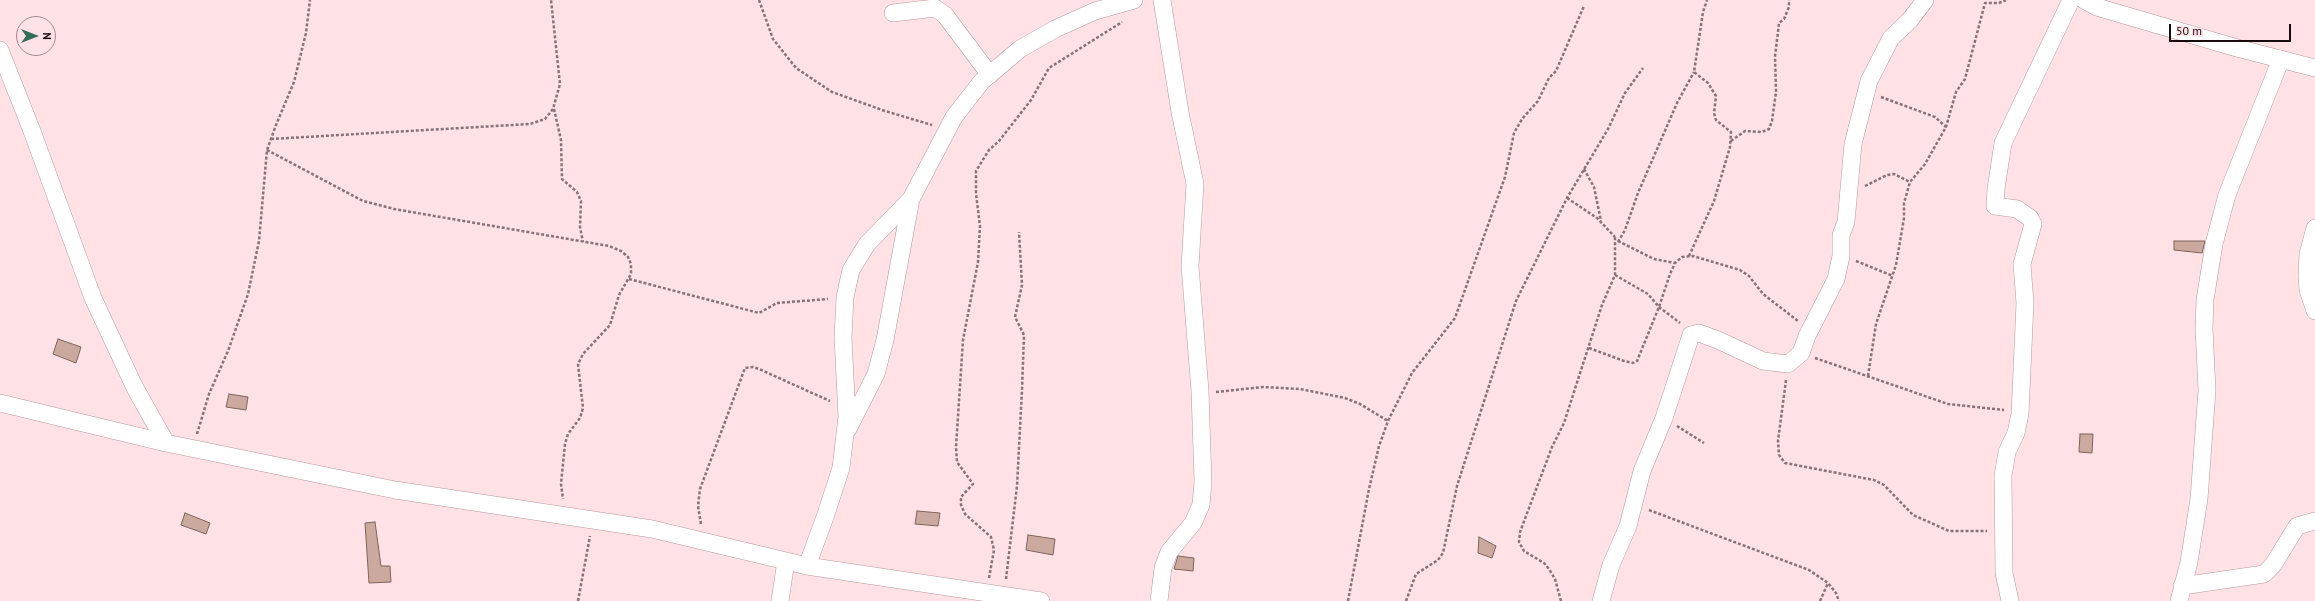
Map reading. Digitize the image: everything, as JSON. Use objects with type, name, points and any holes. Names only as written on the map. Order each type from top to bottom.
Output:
[{"type":"street","points":[[807,566],[826,517],[841,468],[847,409],[843,337],[845,297],[851,270],[867,244],[911,199],[954,117],[990,75],[1020,49],[1055,29],[1095,11],[1134,0]]},
{"type":"street","points":[[1159,601],[1163,568],[1169,552],[1193,523],[1201,505],[1203,482],[1200,391],[1190,266],[1195,184],[1180,112],[1162,0]]},
{"type":"street","points":[[1601,601],[1611,565],[1628,526],[1642,471],[1664,418],[1692,333],[1718,340],[1763,361],[1795,358],[1829,296],[1836,279],[1841,256],[1841,235],[1846,222],[1853,144],[1864,98],[1875,66],[1891,38],[1910,20],[1925,0]]},
{"type":"street","points":[[2010,601],[2004,573],[2005,461],[2016,434],[2020,414],[2024,303],[2022,264],[2033,224],[2030,218],[2017,209],[1995,206],[2003,142],[2071,0]]},
{"type":"street","points":[[2084,0],[2097,7],[2315,68]]},
{"type":"street","points":[[893,13],[934,8],[945,15],[990,75]]},
{"type":"street","points":[[0,50],[32,131],[93,298],[135,388],[166,443]]},
{"type":"street","points":[[2180,593],[2189,562],[2199,499],[2207,390],[2204,329],[2205,300],[2214,244],[2227,195],[2281,59]]},
{"type":"street","points":[[845,435],[876,374],[885,340],[911,199]]},
{"type":"street","points":[[2315,228],[2308,254],[2307,276],[2308,290],[2315,311]]},
{"type":"street","points":[[0,403],[166,443],[395,490],[586,518],[705,540],[807,566],[1041,601]]},
{"type":"street","points":[[2180,593],[2221,582],[2264,574],[2273,565],[2297,526],[2315,521]]},
{"type":"street","points":[[780,601],[786,561]]},
{"type":"path","points":[[193,448],[209,394],[228,351],[248,294],[259,241],[267,150],[294,82],[306,33],[310,0]]},
{"type":"path","points":[[551,0],[560,84],[554,109],[561,140],[562,179],[577,192],[581,201],[580,227],[583,242]]},
{"type":"path","points":[[758,0],[773,39],[796,68],[832,92],[885,111],[948,130]]},
{"type":"path","points":[[1618,242],[1625,230],[1638,193],[1677,103],[1694,72],[1703,12],[1707,0]]},
{"type":"path","points":[[1730,142],[1746,131],[1762,132],[1769,129],[1773,115],[1776,92],[1775,56],[1779,23],[1784,19],[1789,7],[1789,0]]},
{"type":"path","points":[[1868,376],[1876,324],[1893,276],[1902,232],[1904,202],[1910,182],[1925,164],[1946,126],[1956,92],[1965,79],[1985,3],[1999,3],[2006,0]]},
{"type":"path","points":[[1348,601],[1369,489],[1379,446],[1388,421],[1412,373],[1455,318],[1505,177],[1514,133],[1522,119],[1538,101],[1549,78],[1556,71],[1584,6]]},
{"type":"path","points":[[978,591],[988,582],[994,550],[991,537],[965,514],[961,505],[961,497],[973,484],[958,462],[956,447],[963,340],[978,262],[980,226],[976,194],[976,171],[989,150],[999,141],[1031,100],[1049,68],[1128,18]]},
{"type":"path","points":[[1406,601],[1416,574],[1438,560],[1443,553],[1457,486],[1516,301],[1567,198],[1608,129],[1625,93],[1643,68]]},
{"type":"path","points":[[1689,256],[1714,201],[1718,181],[1728,158],[1731,132],[1716,120],[1714,113],[1716,96],[1708,83],[1694,72]]},
{"type":"path","points":[[1864,98],[1882,98],[1896,102],[1935,117],[1946,126]]},
{"type":"path","points":[[272,139],[530,124],[545,119],[554,109]]},
{"type":"path","points":[[267,150],[363,201],[394,209],[583,242],[621,251],[628,257],[631,264],[629,279],[619,295],[610,325],[583,354],[578,364],[583,408],[580,418],[568,434],[565,444],[561,484],[564,500],[586,518],[578,601]]},
{"type":"path","points":[[1584,169],[1594,186],[1602,222]]},
{"type":"path","points":[[1849,195],[1887,175],[1894,174],[1910,182]]},
{"type":"path","points":[[1567,198],[1602,222],[1618,242],[1649,257],[1675,263]]},
{"type":"path","points":[[1004,595],[1017,486],[1022,402],[1021,368],[1024,338],[1022,330],[1015,317],[1022,285],[1019,232]]},
{"type":"path","points":[[1561,601],[1555,580],[1549,569],[1544,563],[1524,551],[1519,542],[1520,532],[1552,446],[1564,423],[1602,305],[1615,275],[1615,237]]},
{"type":"path","points":[[1589,348],[1624,361],[1637,361],[1675,263],[1682,257],[1689,256],[1740,270],[1749,276],[1763,294],[1800,323],[1807,336]]},
{"type":"path","points":[[1841,256],[1893,276]]},
{"type":"path","points":[[1615,275],[1648,294],[1659,307],[1692,333]]},
{"type":"path","points":[[629,279],[759,313],[777,304],[845,297]]},
{"type":"path","points":[[2004,530],[1949,531],[1912,515],[1884,485],[1874,480],[1785,462],[1779,455],[1778,440],[1795,358],[1868,376],[1948,404],[1994,408],[2020,414]]},
{"type":"path","points":[[705,540],[698,506],[700,489],[745,368],[753,367],[759,369],[847,409]]},
{"type":"path","points":[[1200,391],[1222,392],[1271,387],[1300,389],[1345,398],[1360,404],[1388,421]]},
{"type":"path","points":[[1664,418],[1704,443]]},
{"type":"path","points":[[1634,502],[1662,516],[1809,570],[1828,583],[1836,593],[1839,601]]},
{"type":"path","points":[[1820,601],[1828,583]]},
{"type":"building","points":[[2174,241],[2205,241],[2202,253],[2174,250]]},
{"type":"building","points":[[58,339],[81,347],[76,363],[53,354]]},
{"type":"building","points":[[229,394],[248,397],[246,410],[226,407]]},
{"type":"building","points":[[2080,434],[2093,434],[2092,453],[2079,452]]},
{"type":"building","points":[[917,511],[940,513],[938,526],[915,524]]},
{"type":"building","points":[[185,513],[210,523],[206,534],[181,525]]},
{"type":"building","points":[[375,522],[381,566],[390,566],[391,582],[369,583],[365,523]]},
{"type":"building","points":[[1028,535],[1055,539],[1053,555],[1026,550]]},
{"type":"building","points":[[1479,537],[1496,546],[1492,558],[1478,553]]},
{"type":"building","points":[[1178,556],[1194,558],[1193,571],[1174,569]]}]
